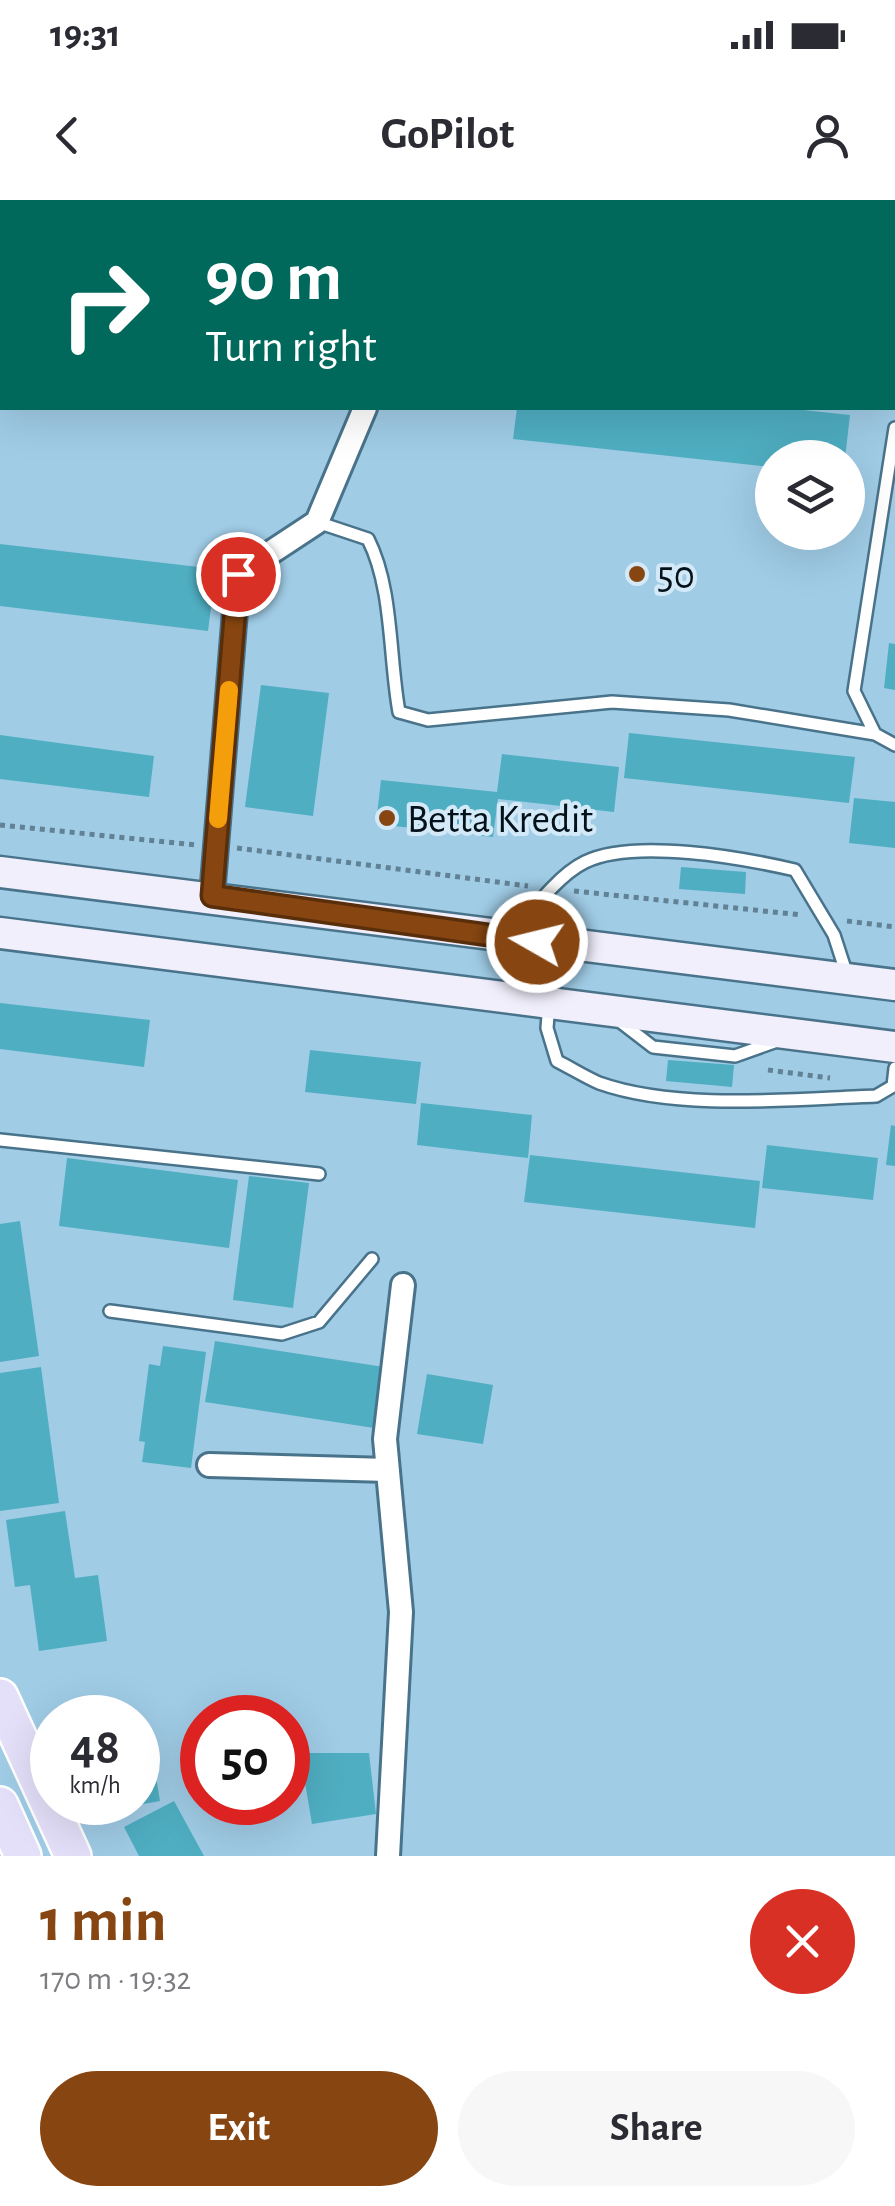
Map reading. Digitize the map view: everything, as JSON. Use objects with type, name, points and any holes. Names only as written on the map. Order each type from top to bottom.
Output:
[{"type":"main road","points":[[0,872],[895,985]]},
{"type":"main road","points":[[0,933],[895,1047]]},
{"type":"main road","points":[[0,1697],[73,1856]]},
{"type":"main road","points":[[0,1805],[23,1856]]},
{"type":"street","points":[[212,896],[238,574],[317,522],[364,410]]},
{"type":"street","points":[[388,1856],[401,1612],[384,1438],[403,1285]]},
{"type":"street","points":[[209,1464],[388,1470]]},
{"type":"lane","points":[[875,734],[854,691],[895,428]]},
{"type":"lane","points":[[317,522],[368,539],[384,570],[386,622],[399,712],[428,720],[612,702],[729,710],[875,734],[895,745]]},
{"type":"lane","points":[[509,938],[540,902],[586,862],[639,853],[742,858],[795,870],[834,936],[848,978]]},
{"type":"lane","points":[[549,1004],[550,1046],[558,1061],[599,1083],[650,1093],[722,1100],[876,1096],[892,1086],[895,1068]]},
{"type":"lane","points":[[0,1140],[319,1174]]},
{"type":"lane","points":[[110,1311],[282,1334],[319,1322],[372,1259]]},
{"type":"path","points":[[0,825],[216,846],[544,888]]},
{"type":"path","points":[[562,890],[806,916]]},
{"type":"path","points":[[842,920],[895,927]]},
{"type":"building","points":[[517,410],[803,410],[850,415],[847,440],[755,440],[755,465],[513,439]]},
{"type":"building","points":[[0,544],[216,569],[208,631],[0,606]]},
{"type":"building","points":[[889,643],[895,644],[895,690],[884,688]]},
{"type":"building","points":[[261,685],[329,693],[313,816],[245,807]]},
{"type":"building","points":[[629,733],[855,757],[849,803],[624,778]]},
{"type":"building","points":[[0,735],[154,756],[149,797],[0,779]]},
{"type":"building","points":[[502,754],[619,767],[614,812],[498,799],[493,837],[376,824],[381,780],[497,792]]},
{"type":"building","points":[[854,798],[895,802],[895,848],[849,843]]},
{"type":"building","points":[[681,867],[746,872],[745,894],[679,889]]},
{"type":"building","points":[[0,1003],[150,1020],[144,1067],[0,1049]]},
{"type":"building","points":[[310,1050],[421,1062],[416,1104],[305,1092]]},
{"type":"building","points":[[668,1060],[734,1065],[732,1087],[666,1081]]},
{"type":"building","points":[[421,1103],[532,1115],[528,1158],[417,1145]]},
{"type":"building","points":[[891,1125],[895,1126],[895,1166],[886,1165]]},
{"type":"building","points":[[767,1145],[878,1158],[873,1200],[762,1188]]},
{"type":"building","points":[[530,1155],[760,1181],[755,1228],[524,1202]]},
{"type":"building","points":[[67,1158],[238,1180],[229,1248],[59,1226]]},
{"type":"building","points":[[249,1176],[309,1183],[293,1308],[233,1300]]},
{"type":"building","points":[[20,1221],[39,1356],[0,1362],[0,1224]]},
{"type":"building","points":[[215,1341],[384,1367],[374,1428],[205,1402]]},
{"type":"building","points":[[163,1346],[206,1352],[191,1468],[142,1462],[145,1442],[139,1441],[149,1364],[160,1366]]},
{"type":"building","points":[[41,1367],[59,1503],[0,1511],[0,1373]]},
{"type":"building","points":[[427,1374],[493,1385],[483,1444],[417,1434]]},
{"type":"building","points":[[65,1511],[75,1578],[98,1575],[107,1641],[39,1651],[30,1585],[15,1587],[6,1520]]},
{"type":"building","points":[[310,1753],[369,1753],[376,1814],[312,1824]]},
{"type":"building","points":[[174,1801],[180,1812],[180,1825],[187,1825],[204,1856],[139,1856],[124,1827],[160,1825],[160,1808]]},
{"type":"slow traffic","points":[[218,819],[229,690]]},
{"type":"place","name":"50","points":[[637,574]]},
{"type":"place","name":"Betta Kredit","points":[[387,818]]},
{"type":"route","points":[[238,574],[212,896],[537,942]]}]
